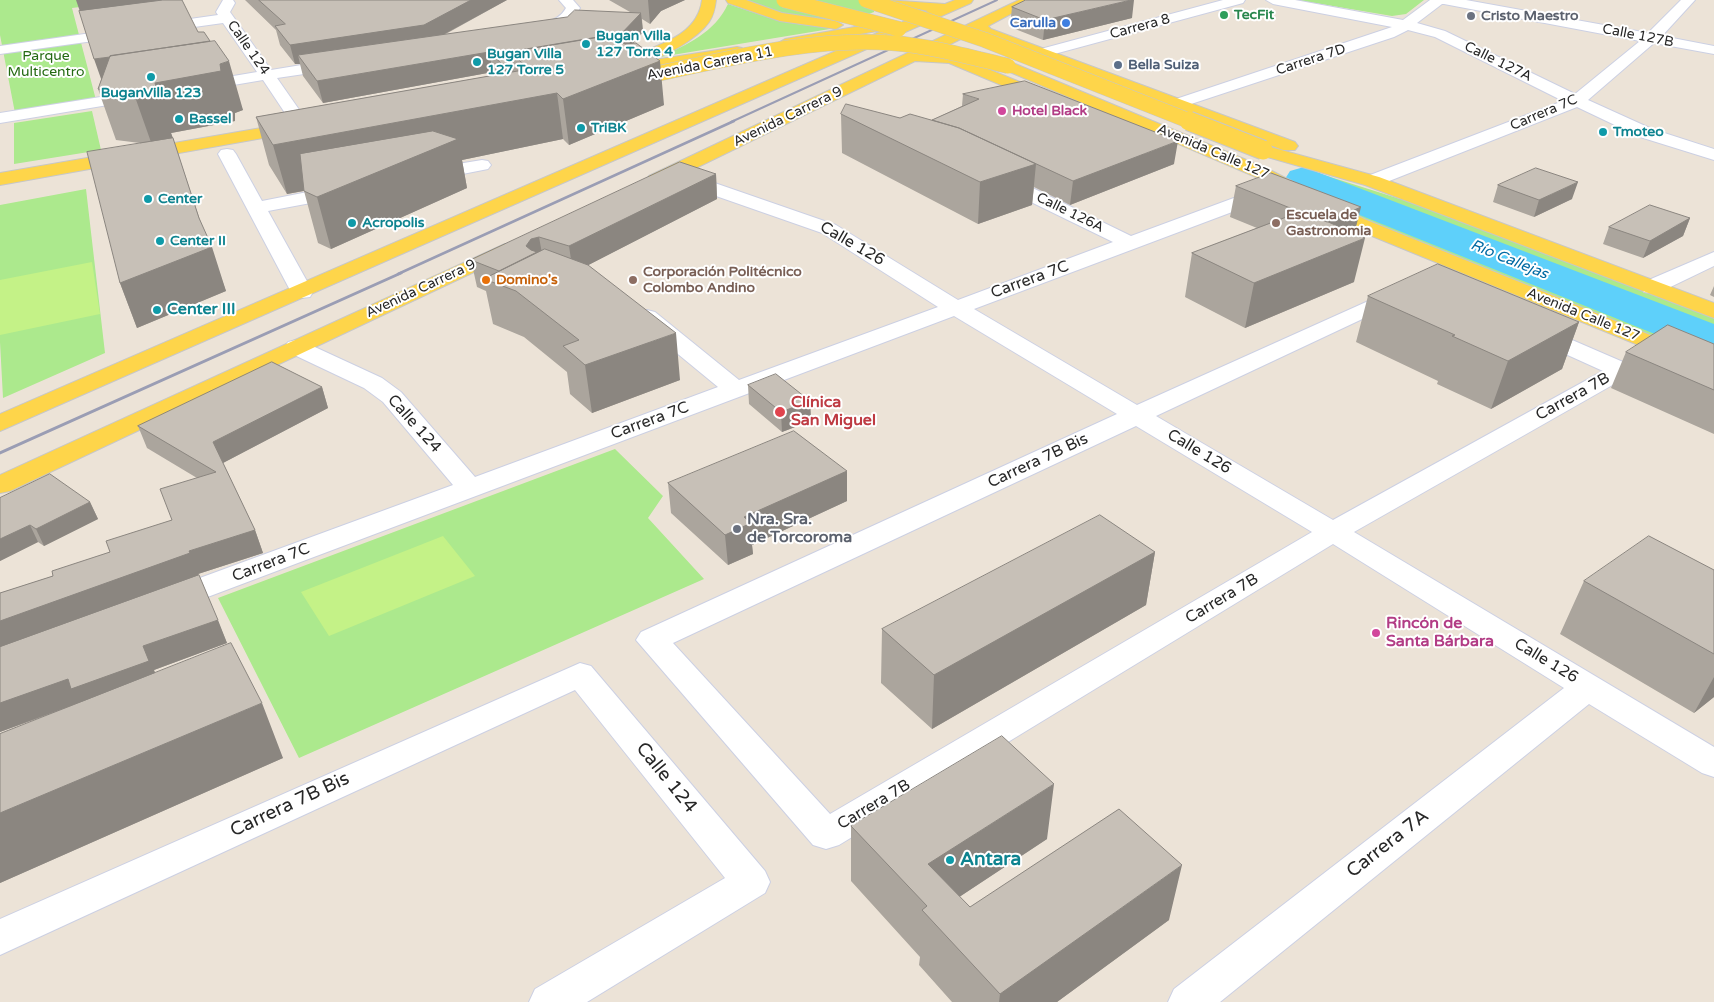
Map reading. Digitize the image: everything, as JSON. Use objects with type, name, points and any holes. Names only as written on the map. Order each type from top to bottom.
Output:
[{"type":"main road","points":[[611,74],[681,39],[705,19],[709,9],[709,0]]},
{"type":"main road","points":[[734,0],[780,17],[814,24],[839,25],[867,22],[883,16],[888,9],[885,4],[878,0]]},
{"type":"main road","name":"Avenida Calle 127","points":[[784,0],[926,36],[1008,66],[1243,164],[1357,223],[1714,369]]},
{"type":"main road","name":"Avenida Calle 127","points":[[866,0],[985,40],[1263,150],[1372,181],[1714,311]]},
{"type":"main road","points":[[893,0],[919,7],[950,7]]},
{"type":"main road","points":[[0,423],[966,0]]},
{"type":"main road","name":"Avenida Carrera 9","points":[[644,186],[1030,0]]},
{"type":"main road","name":"Avenida Carrera 11","points":[[611,74],[919,21]]},
{"type":"main road","points":[[980,25],[986,32],[1293,148],[1372,181]]},
{"type":"main road","name":"Avenida Carrera 11","points":[[611,74],[632,79],[803,46],[835,43],[913,46],[1008,66]]},
{"type":"main road","points":[[907,59],[934,57],[951,59],[1265,190],[1357,223]]},
{"type":"main road","points":[[0,196],[227,154],[303,128]]},
{"type":"main road","points":[[0,179],[303,128]]},
{"type":"main road","name":"Avenida Carrera 9","points":[[0,484],[524,242]]},
{"type":"street","name":"Calle 124","points":[[232,0],[224,6],[223,12],[303,128]]},
{"type":"street","name":"Carrera 8","points":[[1042,53],[1238,0]]},
{"type":"street","name":"Calle 127A","points":[[1273,0],[1406,25],[1440,34],[1577,101],[1646,132],[1714,156]]},
{"type":"street","name":"Carrera 7D","points":[[1176,104],[1388,34],[1406,25],[1438,0]]},
{"type":"street","name":"Calle 127B","points":[[1444,0],[1714,50]]},
{"type":"street","name":"Carrera 7C","points":[[1372,181],[1577,101],[1652,38],[1688,0]]},
{"type":"street","points":[[527,34],[561,22],[570,15],[572,8],[568,1]]},
{"type":"street","points":[[0,50],[227,18]]},
{"type":"street","points":[[178,89],[351,62]]},
{"type":"street","points":[[0,118],[149,94]]},
{"type":"street","points":[[227,154],[302,292]]},
{"type":"street","points":[[1243,164],[1264,181],[1266,184],[1265,190]]},
{"type":"street","points":[[414,178],[482,165]]},
{"type":"street","name":"Calle 126A","points":[[981,171],[1130,243]]},
{"type":"street","name":"Calle 126","points":[[669,174],[830,229],[956,308],[1333,532],[1714,764]]},
{"type":"street","points":[[256,208],[365,187]]},
{"type":"street","name":"Carrera 7C","points":[[147,609],[1257,196],[1265,190]]},
{"type":"street","points":[[1652,288],[1714,258]]},
{"type":"street","name":"Carrera 7B Bis","points":[[826,834],[652,640],[1424,282],[1622,370]]},
{"type":"street","points":[[625,304],[642,313],[735,389]]},
{"type":"street","name":"Calle 124","points":[[296,347],[373,383],[392,396],[470,488]]},
{"type":"street","name":"Carrera 7B","points":[[826,834],[1333,532],[1622,370]]},
{"type":"street","name":"Calle 124","points":[[550,1002],[751,882],[580,674]]},
{"type":"street","name":"Carrera 7B Bis","points":[[0,938],[580,674]]},
{"type":"street","name":"Carrera 7A","points":[[1188,1002],[1588,686]]},
{"type":"green space","name":"Parque Multicentro","points":[[0,0],[136,0],[72,8],[96,100],[15,113],[0,35]]},
{"type":"green space","points":[[746,0],[868,0],[874,5],[874,12],[841,21],[809,20],[777,13]]},
{"type":"green space","points":[[1297,0],[1424,0],[1406,14],[1392,16]]},
{"type":"green space","points":[[728,4],[779,21],[803,25],[842,27],[660,57],[680,48],[708,30]]},
{"type":"green space","points":[[92,111],[101,150],[14,164],[14,123]]},
{"type":"green space","points":[[1324,175],[1451,215],[1714,316],[1714,363],[1358,216],[1303,183]]},
{"type":"green space","points":[[86,189],[105,353],[3,398],[0,342],[0,205]]},
{"type":"green space","points":[[92,262],[100,314],[0,335],[0,280]]},
{"type":"green space","points":[[615,449],[663,496],[648,518],[704,579],[299,758],[218,598]]},
{"type":"green space","points":[[443,536],[475,576],[329,636],[301,592]]},
{"type":"building","points":[[163,0],[182,0],[198,32],[204,32],[210,41],[94,59],[79,11]]},
{"type":"building","points":[[259,0],[471,0],[424,25],[290,45],[275,26],[285,24]]},
{"type":"building","points":[[1026,0],[1131,0],[1045,20],[1012,7]]},
{"type":"building","points":[[575,10],[641,13],[619,36],[618,34],[510,52],[512,62],[502,64],[489,52],[317,81],[298,55],[567,17]]},
{"type":"building","points":[[618,34],[621,42],[625,44],[636,43],[660,61],[563,99],[557,93],[273,145],[256,117],[529,69],[510,52]]},
{"type":"building","points":[[215,41],[229,61],[220,64],[221,71],[155,83],[157,90],[134,94],[98,89],[110,56]]},
{"type":"building","points":[[1025,81],[1178,141],[1073,181],[959,128],[932,120],[979,99],[963,94]]},
{"type":"building","points":[[846,104],[900,118],[910,114],[959,128],[1036,164],[980,182],[841,114]]},
{"type":"building","points":[[433,131],[458,139],[317,197],[304,191],[300,154]]},
{"type":"building","points":[[173,138],[199,218],[212,247],[120,283],[87,152]]},
{"type":"building","points":[[680,162],[716,174],[569,246],[539,237],[531,239],[526,246],[537,252],[499,271],[471,260]]},
{"type":"building","points":[[1536,168],[1578,182],[1539,200],[1498,185]]},
{"type":"building","points":[[1271,173],[1361,207],[1327,222],[1236,186]]},
{"type":"building","points":[[1650,205],[1690,218],[1650,241],[1609,227]]},
{"type":"building","points":[[1303,211],[1365,238],[1254,283],[1192,253]]},
{"type":"building","points":[[545,249],[588,265],[676,333],[585,365],[563,346],[579,340],[516,291],[484,279]]},
{"type":"building","points":[[1438,264],[1579,322],[1508,361],[1368,296]]},
{"type":"building","points":[[1668,325],[1714,344],[1714,390],[1626,352]]},
{"type":"building","points":[[272,362],[322,387],[213,442],[255,530],[189,551],[190,553],[0,621],[0,593],[53,576],[52,571],[110,552],[106,541],[172,520],[160,489],[216,472],[138,426]]},
{"type":"building","points":[[776,374],[810,401],[781,412],[748,385]]},
{"type":"building","points":[[794,431],[847,471],[744,517],[751,523],[725,535],[668,483]]},
{"type":"building","points":[[50,474],[90,502],[36,529],[30,525],[0,539],[0,498]]},
{"type":"building","points":[[1100,515],[1155,552],[934,675],[882,629]]},
{"type":"building","points":[[1649,536],[1714,570],[1714,654],[1584,581]]},
{"type":"building","points":[[199,575],[218,620],[143,646],[149,661],[71,689],[68,679],[0,703],[0,647]]},
{"type":"building","points":[[231,643],[262,703],[0,813],[0,734]]},
{"type":"building","points":[[1002,736],[1054,784],[928,864],[970,907],[1119,809],[1182,865],[1000,994],[922,910],[927,906],[851,826]]},
{"type":"waterway","name":"Río Callejas","points":[[1304,179],[1714,341]]},
{"type":"railway","points":[[731,122],[997,0]]},
{"type":"railway","points":[[398,274],[734,121]]},
{"type":"railway","points":[[0,453],[401,273]]},
{"type":"place","name":"TecFit","points":[[1224,15]]},
{"type":"place","name":"Cristo Maestro","points":[[1471,16]]},
{"type":"place","name":"Carulla","points":[[1066,23]]},
{"type":"place","name":"Bugan Villa 127 Torre 4","points":[[586,44]]},
{"type":"place","name":"Bugan Villa 127 Torre 5","points":[[477,62]]},
{"type":"place","name":"Bella Suiza","points":[[1118,65]]},
{"type":"place","name":"BuganVilla 123","points":[[151,77]]},
{"type":"place","name":"Hotel Black","points":[[1002,111]]},
{"type":"place","name":"Bassel","points":[[179,119]]},
{"type":"place","name":"TriBK","points":[[581,128]]},
{"type":"place","name":"Tmoteo","points":[[1603,132]]},
{"type":"place","name":"Center","points":[[148,199]]},
{"type":"place","name":"Acropolis","points":[[352,223]]},
{"type":"place","name":"Escuela de Gastronomia","points":[[1276,223]]},
{"type":"place","name":"Center II","points":[[160,241]]},
{"type":"place","name":"Domino's","points":[[486,280]]},
{"type":"place","name":"Corporación Politécnico Colombo Andino","points":[[633,280]]},
{"type":"place","name":"Center III","points":[[157,310]]},
{"type":"place","name":"Clínica San Miguel","points":[[780,412]]},
{"type":"place","name":"Nra. Sra. de Torcoroma","points":[[737,529]]},
{"type":"place","name":"Rincón de Santa Bárbara","points":[[1376,633]]},
{"type":"place","name":"Antara","points":[[950,860]]}]
